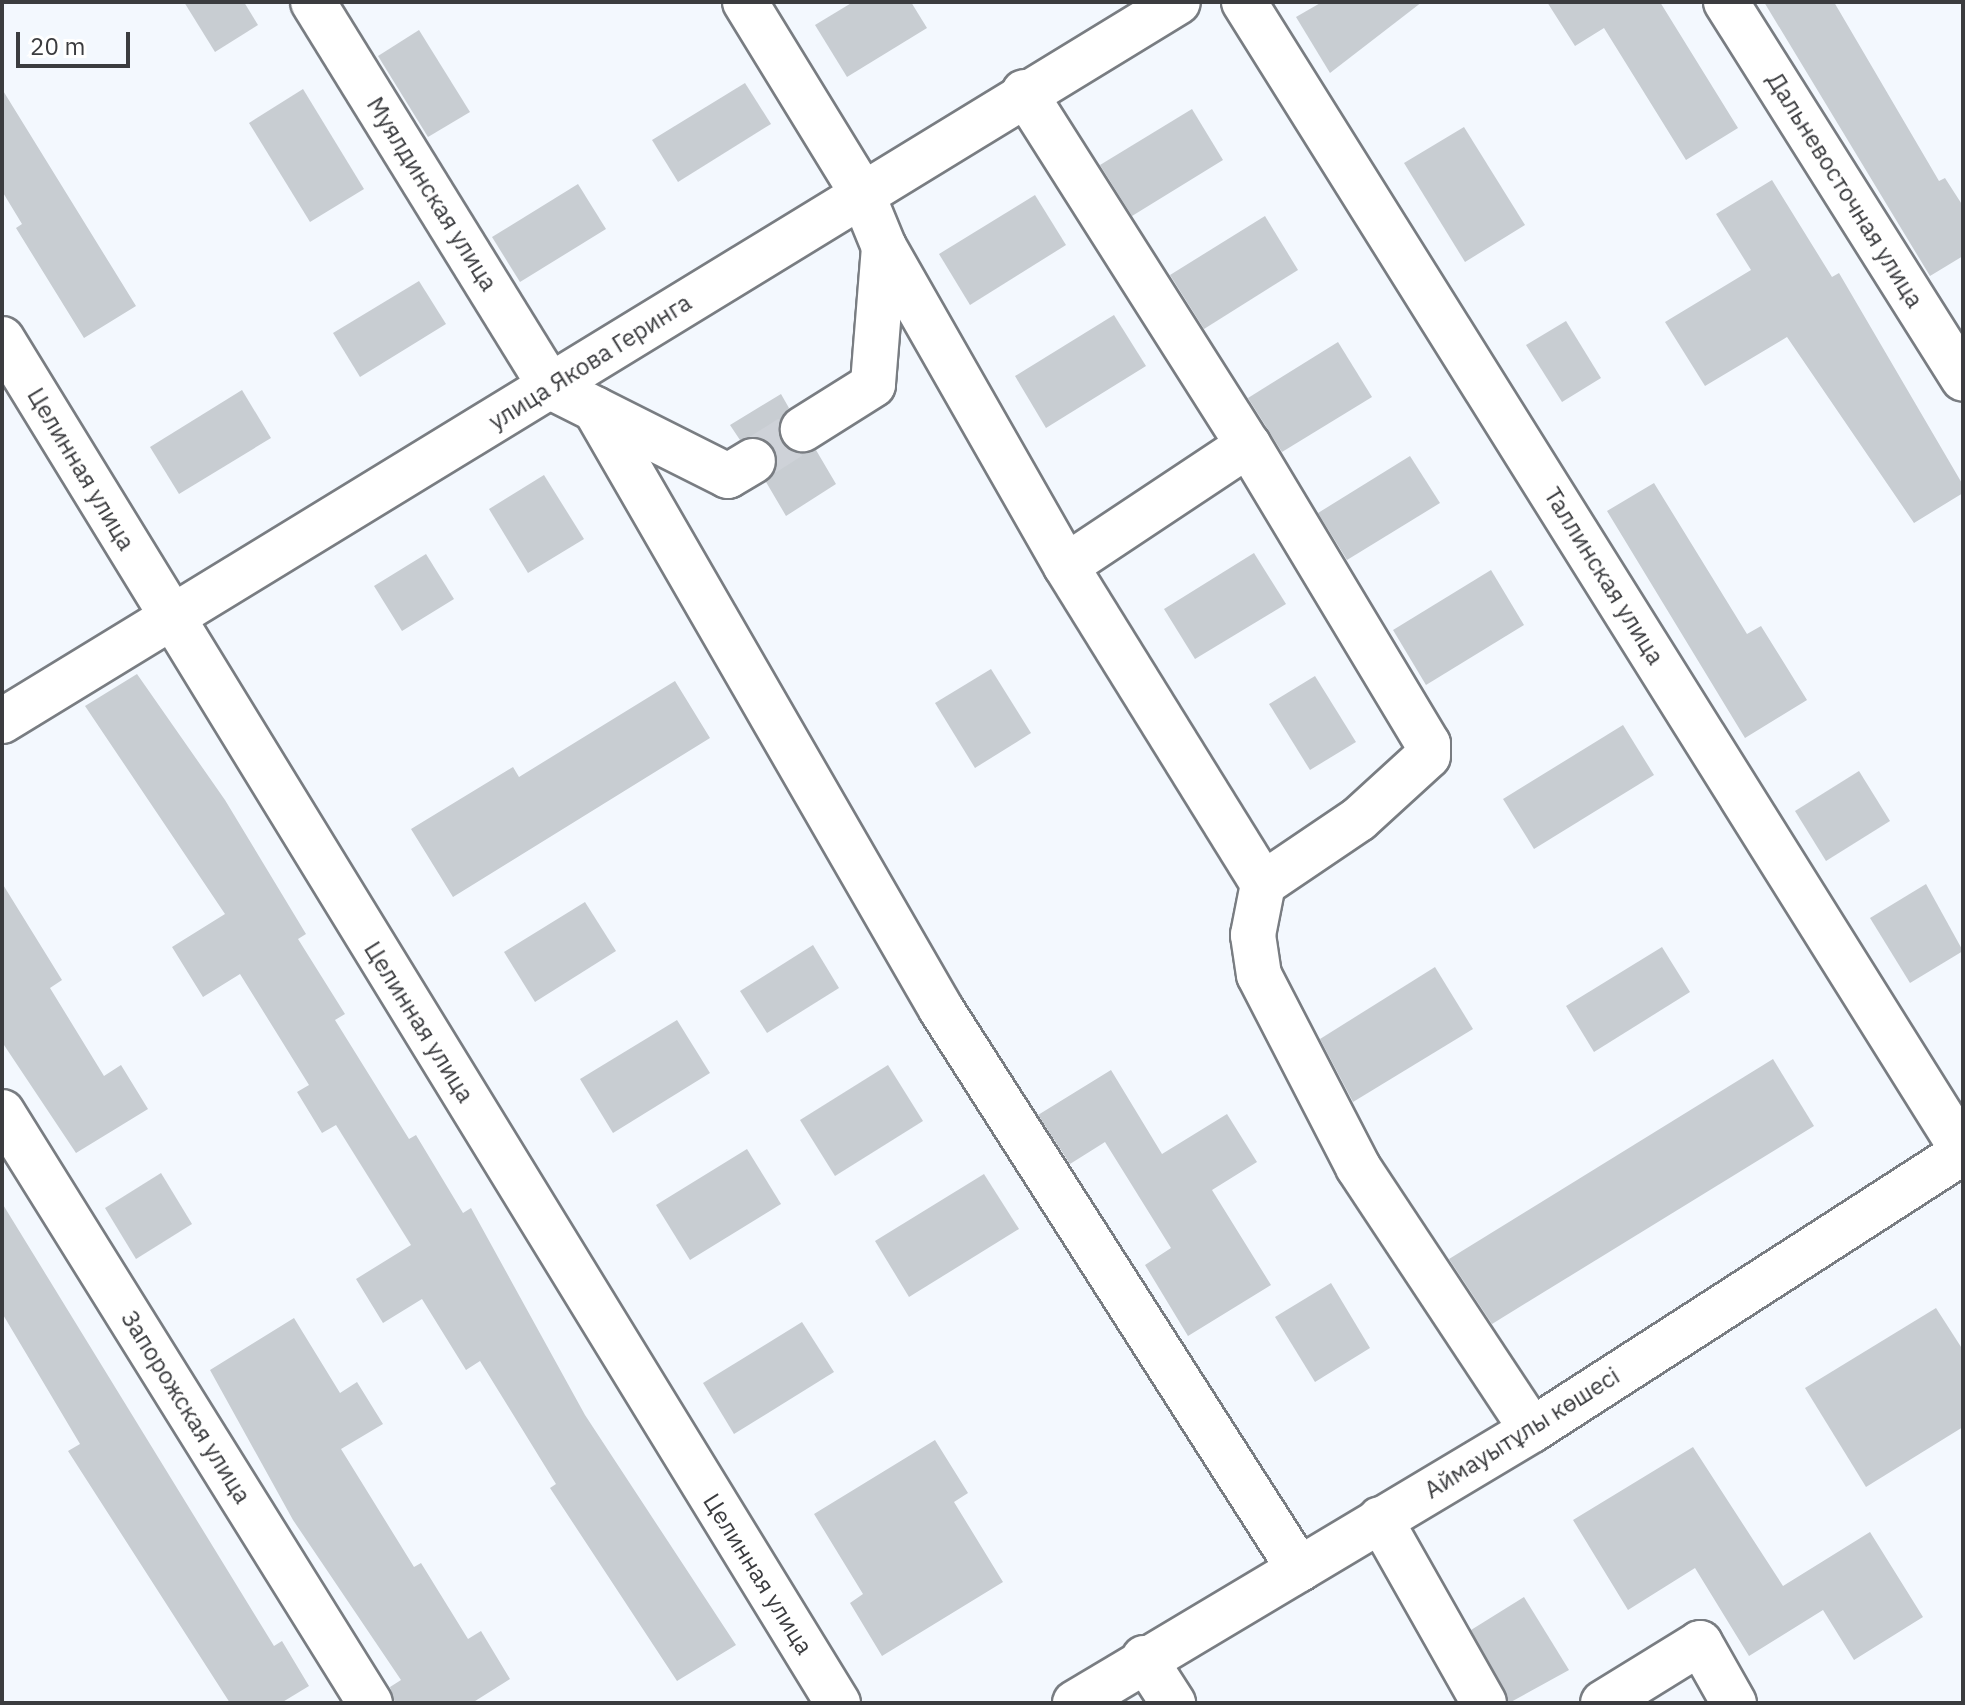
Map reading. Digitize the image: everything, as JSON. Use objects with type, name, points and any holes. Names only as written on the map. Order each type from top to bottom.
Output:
[{"type":"street","name":"Муялдинская улица","points":[[313,2],[551,387]]},
{"type":"street","points":[[745,2],[861,191],[884,247],[1066,566],[1263,884],[1253,935],[1259,975],[1358,1167],[1532,1430]]},
{"type":"street","name":"улица Якова Геринга","points":[[2,721],[551,387],[861,191],[1178,2]]},
{"type":"street","name":"Таллинская улица","points":[[1244,2],[1963,1151]]},
{"type":"street","name":"Дальневосточная улица","points":[[1726,2],[1963,379]]},
{"type":"street","points":[[1024,92],[1248,445],[1428,744],[1428,756],[1359,819],[1263,884]]},
{"type":"street","points":[[803,429],[873,385],[884,247]]},
{"type":"street","name":"Целинная улица","points":[[2,339],[838,1703]]},
{"type":"street","points":[[551,387],[728,476],[753,461]]},
{"type":"street","points":[[595,409],[941,1009],[1299,1569]]},
{"type":"street","points":[[1066,566],[1248,445]]},
{"type":"street","name":"Запорожская улица","points":[[2,1112],[370,1703]]},
{"type":"street","name":"Аймауытұлы көшесі","points":[[1075,1703],[1144,1658],[1532,1430],[1963,1151]]},
{"type":"street","points":[[1380,1519],[1484,1703]]},
{"type":"street","points":[[1603,1703],[1700,1643],[1734,1703]]},
{"type":"street","points":[[1144,1658],[1173,1703]]},
{"type":"building","points":[[184,2],[244,2],[258,25],[215,52]]},
{"type":"building","points":[[853,2],[911,2],[927,28],[847,77],[815,25]]},
{"type":"building","points":[[1322,2],[1422,2],[1330,73],[1296,17]]},
{"type":"building","points":[[1547,2],[1660,2],[1738,128],[1686,160],[1604,28],[1575,46]]},
{"type":"building","points":[[1764,2],[1834,2],[1939,181],[1945,178],[1963,206],[1963,256],[1930,276]]},
{"type":"building","points":[[419,30],[470,112],[428,137],[378,56]]},
{"type":"building","points":[[745,83],[771,124],[678,182],[652,140]]},
{"type":"building","points":[[2,89],[136,306],[84,338],[16,228],[22,224],[2,191]]},
{"type":"building","points":[[303,89],[364,189],[310,222],[249,123]]},
{"type":"building","points":[[1192,109],[1223,160],[1132,216],[1100,165]]},
{"type":"building","points":[[1464,127],[1525,225],[1465,262],[1404,163]]},
{"type":"building","points":[[1772,180],[1832,277],[1839,273],[1963,485],[1963,493],[1914,523],[1787,337],[1705,386],[1665,322],[1751,270],[1716,214]]},
{"type":"building","points":[[578,184],[606,229],[520,282],[492,237]]},
{"type":"building","points":[[1035,195],[1066,245],[970,305],[939,254]]},
{"type":"building","points":[[1265,216],[1298,270],[1204,329],[1170,275]]},
{"type":"building","points":[[419,281],[446,324],[360,377],[333,333]]},
{"type":"building","points":[[1114,315],[1146,366],[1046,428],[1015,376]]},
{"type":"building","points":[[1566,321],[1601,378],[1562,402],[1526,345]]},
{"type":"building","points":[[1338,342],[1372,397],[1282,452],[1248,398]]},
{"type":"building","points":[[242,390],[271,438],[179,494],[150,447]]},
{"type":"building","points":[[781,394],[789,408],[781,418],[782,442],[792,451],[816,450],[836,484],[786,516],[766,482],[778,461],[774,448],[753,436],[740,440],[730,425]]},
{"type":"building","points":[[1410,456],[1440,503],[1347,560],[1318,513]]},
{"type":"building","points":[[544,475],[584,539],[528,573],[489,509]]},
{"type":"building","points":[[1654,483],[1747,634],[1761,626],[1807,700],[1745,738],[1607,511]]},
{"type":"building","points":[[1254,553],[1286,604],[1195,659],[1164,609]]},
{"type":"building","points":[[426,554],[454,599],[402,631],[374,586]]},
{"type":"building","points":[[1491,570],[1524,625],[1426,685],[1393,630]]},
{"type":"building","points":[[991,669],[1031,733],[975,768],[935,703]]},
{"type":"building","points":[[137,674],[225,800],[306,934],[298,939],[345,1014],[335,1020],[409,1139],[416,1135],[463,1213],[471,1208],[585,1415],[736,1645],[677,1681],[550,1488],[556,1484],[480,1361],[466,1370],[422,1299],[383,1323],[356,1279],[411,1245],[336,1125],[322,1133],[297,1092],[309,1085],[240,974],[203,997],[172,947],[225,914],[85,706]]},
{"type":"building","points":[[1315,676],[1356,742],[1310,770],[1269,704]]},
{"type":"building","points":[[675,681],[710,738],[453,897],[411,829],[513,767],[519,777]]},
{"type":"building","points":[[1623,725],[1654,775],[1534,849],[1503,799]]},
{"type":"building","points":[[1859,771],[1890,821],[1826,861],[1795,811]]},
{"type":"building","points":[[2,883],[62,980],[50,988],[104,1076],[121,1065],[148,1109],[76,1153],[2,1042]]},
{"type":"building","points":[[1926,884],[1963,951],[1910,983],[1870,918]]},
{"type":"building","points":[[585,902],[616,951],[535,1002],[504,952]]},
{"type":"building","points":[[813,945],[839,988],[767,1033],[740,991]]},
{"type":"building","points":[[1662,947],[1690,992],[1594,1052],[1566,1006]]},
{"type":"building","points":[[1435,967],[1473,1029],[1353,1102],[1320,1039]]},
{"type":"building","points":[[677,1020],[710,1073],[613,1133],[580,1079]]},
{"type":"building","points":[[1773,1059],[1814,1126],[1492,1324],[1449,1259]]},
{"type":"building","points":[[888,1065],[923,1121],[835,1176],[800,1120]]},
{"type":"building","points":[[1111,1070],[1162,1154],[1227,1114],[1257,1162],[1212,1190],[1271,1285],[1188,1336],[1145,1265],[1171,1248],[1105,1142],[1070,1164],[1038,1115]]},
{"type":"building","points":[[747,1149],[781,1204],[690,1260],[656,1205]]},
{"type":"building","points":[[161,1173],[192,1224],[136,1259],[105,1208]]},
{"type":"building","points":[[984,1174],[1019,1229],[909,1297],[875,1241]]},
{"type":"building","points":[[2,1203],[274,1646],[282,1641],[309,1686],[281,1703],[230,1703],[68,1451],[80,1444],[2,1313]]},
{"type":"building","points":[[1331,1283],[1370,1348],[1315,1382],[1275,1317]]},
{"type":"building","points":[[1936,1308],[1963,1350],[1963,1427],[1866,1487],[1805,1388]]},
{"type":"building","points":[[294,1318],[340,1393],[357,1382],[383,1424],[341,1449],[414,1567],[421,1563],[468,1639],[481,1631],[510,1679],[472,1703],[395,1703],[390,1687],[401,1680],[293,1520],[210,1370]]},
{"type":"building","points":[[802,1322],[834,1372],[734,1434],[703,1383]]},
{"type":"building","points":[[935,1440],[968,1493],[954,1502],[1003,1582],[882,1656],[850,1603],[863,1594],[814,1514]]},
{"type":"building","points":[[1693,1447],[1783,1586],[1870,1532],[1923,1617],[1854,1660],[1823,1610],[1749,1656],[1695,1568],[1628,1610],[1573,1520]]},
{"type":"building","points":[[1524,1597],[1569,1670],[1509,1703],[1471,1630]]},
{"type":"tunnel","points":[[753,461],[803,429]]}]
